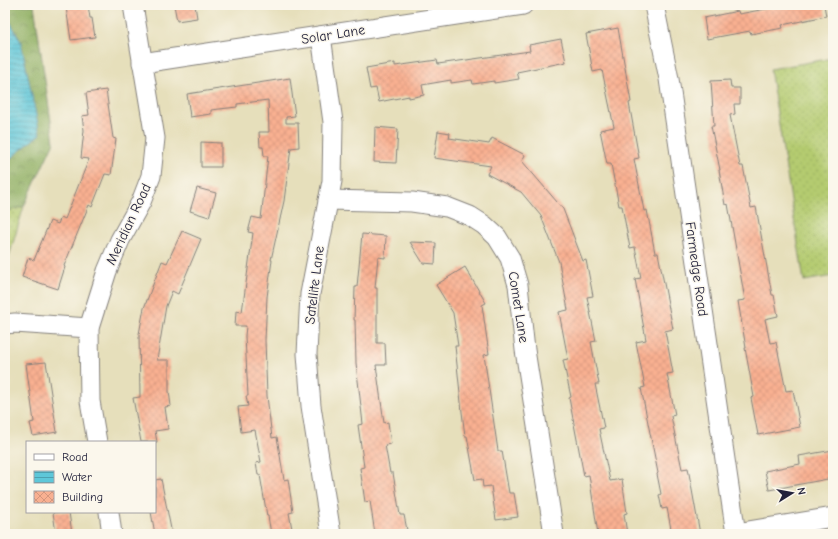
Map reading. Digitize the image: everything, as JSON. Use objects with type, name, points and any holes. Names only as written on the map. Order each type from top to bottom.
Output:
[{"type":"street","name":"Meridian Road","points":[[97,441],[90,401],[89,328],[107,271],[120,240],[141,202],[150,176],[155,138],[132,5]]},
{"type":"street","name":"Solar Lane","points":[[142,63],[524,5]]},
{"type":"street","name":"Farmedge Road","points":[[654,5],[669,79],[736,534]]},
{"type":"street","name":"Satellite Lane","points":[[321,36],[333,122],[332,181],[310,294],[308,354],[312,406],[331,534]]},
{"type":"street","name":"Comet Lane","points":[[328,200],[412,202],[447,207],[470,216],[484,224],[497,237],[510,258],[518,286],[525,350],[554,534]]},
{"type":"street","points":[[5,324],[15,323],[89,328]]},
{"type":"street","points":[[109,513],[112,534]]},
{"type":"street","points":[[736,534],[833,517]]},
{"type":"green space","points":[[5,5],[34,5],[54,142],[24,206],[5,212]]},
{"type":"green space","points":[[833,58],[833,276],[804,281],[770,69]]},
{"type":"green space","points":[[24,206],[5,270],[5,212]]},
{"type":"water","points":[[5,12],[21,42],[40,134],[5,163]]},
{"type":"building","points":[[88,5],[95,37],[71,40],[66,7]]},
{"type":"building","points":[[174,5],[195,5],[197,18],[177,21]]},
{"type":"building","points":[[787,5],[824,5],[826,16],[782,25],[783,28],[751,34],[750,31],[707,39],[704,18],[738,11],[739,14]]},
{"type":"building","points":[[618,28],[639,158],[634,159],[644,211],[647,210],[655,253],[658,253],[673,329],[665,331],[673,373],[667,374],[675,415],[671,416],[682,469],[688,468],[700,534],[672,534],[667,508],[662,509],[659,495],[661,494],[658,473],[641,388],[645,387],[636,342],[646,340],[635,279],[641,278],[635,247],[630,248],[622,206],[619,206],[611,164],[607,164],[600,130],[614,127],[602,70],[593,72],[586,34]]},
{"type":"building","points":[[561,39],[566,62],[517,72],[519,79],[494,83],[494,81],[473,84],[472,80],[451,83],[451,80],[422,85],[424,95],[409,98],[409,96],[379,102],[376,88],[370,89],[366,68],[395,63],[395,66],[437,60],[438,64],[530,51],[529,45]]},
{"type":"building","points":[[290,78],[295,116],[286,117],[286,123],[298,123],[299,147],[291,148],[284,201],[271,260],[267,297],[265,340],[267,396],[272,438],[277,437],[284,480],[288,479],[293,512],[289,513],[293,534],[271,534],[260,475],[258,475],[256,463],[261,462],[255,430],[241,432],[238,407],[248,406],[246,396],[248,396],[245,336],[246,326],[235,326],[236,311],[242,312],[253,233],[248,232],[252,217],[261,219],[268,156],[264,156],[263,147],[260,147],[259,132],[269,132],[268,100],[237,104],[237,107],[211,110],[211,114],[190,117],[187,94]]},
{"type":"building","points":[[730,80],[731,88],[740,88],[740,104],[734,104],[735,114],[730,115],[740,166],[743,166],[751,208],[756,207],[772,295],[774,295],[778,316],[765,319],[770,343],[776,342],[786,391],[793,390],[800,427],[758,435],[751,398],[754,397],[738,301],[745,300],[728,204],[725,205],[711,126],[714,126],[711,81]]},
{"type":"building","points":[[106,90],[113,138],[116,139],[111,175],[105,174],[92,207],[89,205],[64,266],[65,267],[58,289],[22,277],[28,258],[34,260],[50,221],[58,224],[61,217],[65,219],[89,159],[81,158],[84,130],[82,116],[89,115],[86,93]]},
{"type":"building","points":[[375,127],[398,129],[396,163],[374,162]]},
{"type":"building","points":[[438,131],[450,133],[449,138],[489,144],[492,138],[525,155],[522,161],[563,209],[583,261],[586,260],[593,296],[587,297],[596,341],[591,342],[599,384],[595,384],[604,428],[599,429],[610,481],[622,479],[627,513],[624,514],[627,534],[598,534],[589,475],[584,476],[569,398],[571,397],[563,360],[568,359],[559,312],[568,310],[559,262],[541,216],[521,192],[487,174],[491,166],[434,158]]},
{"type":"building","points":[[201,142],[221,143],[221,167],[201,167]]},
{"type":"building","points":[[197,188],[216,193],[209,217],[190,211]]},
{"type":"building","points":[[182,231],[201,239],[178,294],[172,291],[166,306],[157,360],[169,360],[169,391],[171,406],[165,407],[168,429],[155,431],[157,442],[141,441],[133,398],[140,397],[139,334],[144,308],[162,261],[167,263]]},
{"type":"building","points":[[362,234],[386,236],[385,258],[378,257],[375,288],[377,288],[377,343],[385,343],[386,365],[376,365],[384,423],[388,422],[391,444],[385,445],[390,473],[393,473],[400,515],[404,515],[407,530],[398,531],[398,534],[375,534],[370,501],[365,502],[360,468],[364,467],[358,425],[363,424],[356,363],[354,320],[355,287],[357,287]]},
{"type":"building","points":[[410,242],[436,243],[435,264],[423,263]]},
{"type":"building","points":[[465,267],[486,303],[482,305],[489,354],[484,355],[498,451],[502,451],[509,493],[514,493],[518,517],[496,520],[491,486],[483,487],[482,479],[475,480],[467,436],[465,436],[455,346],[458,346],[453,313],[436,285]]},
{"type":"building","points":[[46,362],[57,432],[33,436],[30,423],[34,422],[26,364]]},
{"type":"building","points":[[833,450],[833,478],[769,490],[765,471],[800,464],[799,456]]},
{"type":"building","points":[[161,479],[172,534],[155,534],[151,513],[156,513],[156,480]]},
{"type":"building","points":[[53,513],[69,513],[72,534],[56,534]]}]
